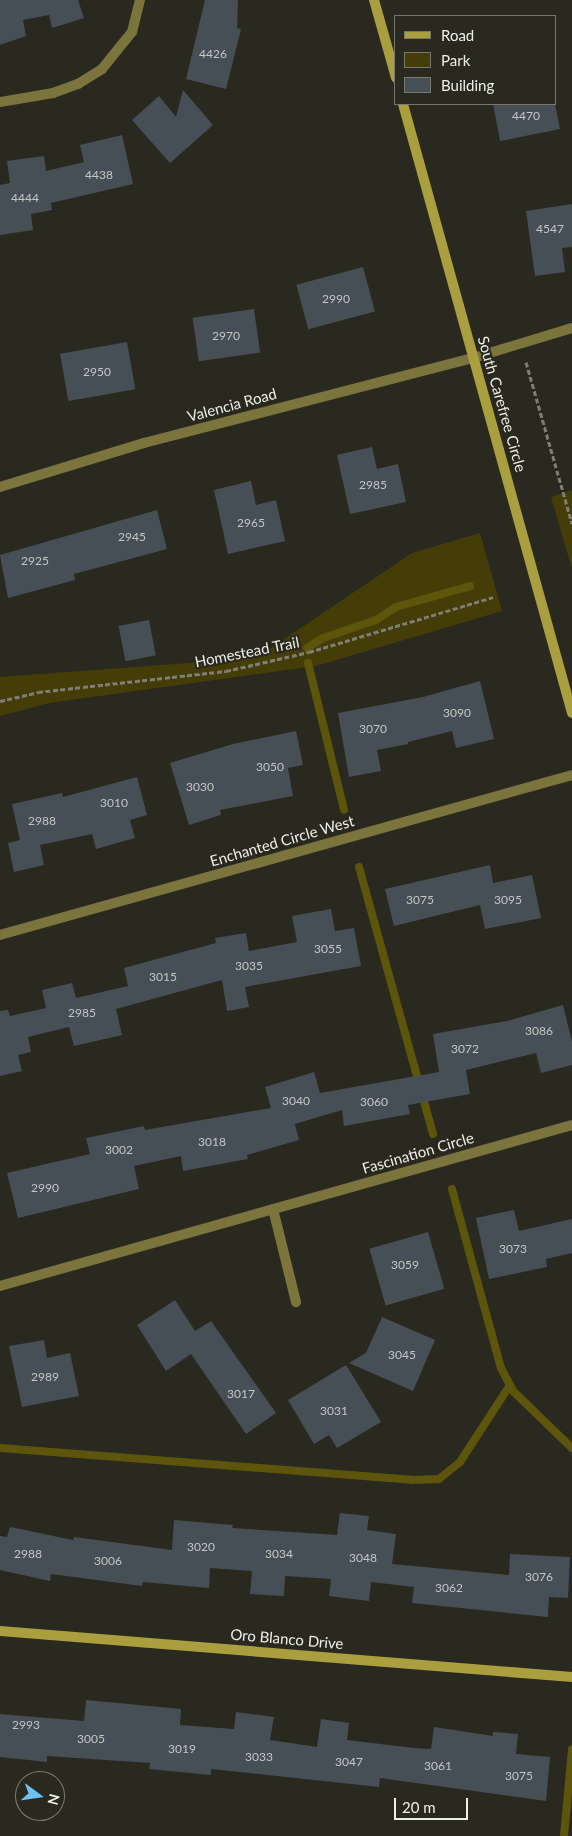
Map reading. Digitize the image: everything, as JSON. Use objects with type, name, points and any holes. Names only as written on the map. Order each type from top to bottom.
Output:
[{"type":"main road","points":[[374,0],[394,71]]},
{"type":"main road","name":"South Carefree Circle","points":[[403,105],[572,713]]},
{"type":"main road","name":"Oro Blanco Drive","points":[[0,1631],[572,1677]]},
{"type":"street","points":[[0,102],[53,93],[78,84],[102,69],[132,32],[140,0]]},
{"type":"street","name":"Valencia Road","points":[[0,487],[144,443],[473,358],[572,328]]},
{"type":"street","name":"Enchanted Circle West","points":[[0,935],[572,775]]},
{"type":"street","name":"Fascination Circle","points":[[0,1286],[572,1125]]},
{"type":"street","points":[[273,1209],[296,1302]]},
{"type":"path","points":[[526,362],[572,524]]},
{"type":"path","name":"Homestead Trail","points":[[0,700],[38,692],[226,671],[309,652],[493,597]]},
{"type":"green space","points":[[572,490],[572,569],[551,497]]},
{"type":"green space","points":[[480,533],[502,611],[316,666],[49,703],[0,716],[0,677],[256,658],[412,553]]},
{"type":"building","points":[[0,0],[78,0],[84,18],[52,28],[49,15],[23,20],[26,36],[0,45]]},
{"type":"building","points":[[205,0],[238,0],[237,28],[241,29],[226,89],[186,79]]},
{"type":"building","points":[[183,90],[213,125],[170,163],[132,120],[159,96],[176,117]]},
{"type":"building","points":[[493,105],[555,105],[560,129],[500,141]]},
{"type":"building","points":[[122,135],[133,184],[51,203],[52,210],[31,214],[33,230],[0,235],[0,185],[10,183],[7,161],[44,156],[46,171],[84,162],[80,145]]},
{"type":"building","points":[[572,204],[572,247],[562,248],[565,272],[535,276],[526,211]]},
{"type":"building","points":[[363,267],[375,311],[308,329],[296,285]]},
{"type":"building","points":[[254,309],[260,353],[199,361],[193,318]]},
{"type":"building","points":[[127,342],[135,389],[68,401],[60,354]]},
{"type":"building","points":[[372,447],[377,469],[398,464],[406,502],[350,514],[337,455]]},
{"type":"building","points":[[251,481],[256,505],[276,500],[285,541],[228,554],[214,490]]},
{"type":"building","points":[[157,510],[167,549],[74,574],[75,580],[8,598],[0,555]]},
{"type":"building","points":[[149,620],[156,655],[125,661],[119,626]]},
{"type":"building","points":[[480,681],[494,739],[456,748],[452,731],[408,742],[408,744],[377,750],[381,771],[349,777],[338,713],[423,697]]},
{"type":"building","points":[[296,731],[303,765],[288,768],[293,796],[220,810],[221,815],[189,825],[170,763],[233,744]]},
{"type":"building","points":[[137,777],[147,815],[130,820],[135,838],[96,849],[92,834],[40,845],[44,865],[14,872],[8,843],[20,840],[12,804],[62,793],[63,797]]},
{"type":"building","points":[[490,865],[493,883],[532,875],[541,918],[485,929],[480,905],[394,926],[385,889]]},
{"type":"building","points":[[331,909],[335,931],[354,928],[361,966],[245,987],[249,1007],[227,1011],[222,980],[116,1009],[122,1035],[74,1046],[69,1027],[28,1037],[31,1052],[18,1055],[22,1071],[0,1076],[0,1011],[8,1010],[10,1016],[46,1008],[42,990],[72,983],[76,998],[128,986],[124,968],[216,943],[215,938],[246,933],[249,951],[297,942],[292,916]]},
{"type":"building","points":[[563,1005],[572,1042],[572,1065],[541,1073],[536,1053],[466,1070],[470,1094],[408,1105],[410,1114],[344,1126],[342,1110],[295,1124],[299,1140],[247,1155],[248,1159],[183,1171],[181,1156],[134,1166],[139,1189],[18,1218],[7,1173],[90,1154],[86,1138],[144,1126],[145,1130],[271,1108],[265,1087],[314,1072],[320,1093],[439,1072],[433,1034],[507,1021]]},
{"type":"building","points":[[514,1210],[519,1231],[572,1219],[572,1253],[546,1259],[547,1267],[489,1279],[476,1218]]},
{"type":"building","points":[[428,1232],[444,1289],[386,1306],[369,1249]]},
{"type":"building","points":[[175,1300],[195,1331],[211,1321],[276,1413],[246,1434],[191,1354],[166,1371],[137,1325]]},
{"type":"building","points":[[382,1317],[435,1340],[413,1391],[349,1363],[366,1353]]},
{"type":"building","points":[[44,1340],[47,1358],[70,1353],[79,1396],[22,1407],[9,1346]]},
{"type":"building","points":[[346,1365],[381,1422],[337,1448],[329,1435],[314,1444],[288,1400]]},
{"type":"building","points":[[340,1513],[369,1516],[367,1530],[396,1534],[392,1564],[509,1575],[510,1554],[570,1557],[568,1598],[549,1597],[548,1617],[412,1603],[414,1587],[371,1582],[369,1601],[329,1596],[331,1579],[285,1576],[284,1596],[250,1594],[252,1571],[210,1568],[209,1588],[143,1582],[142,1586],[51,1574],[50,1581],[0,1570],[0,1536],[7,1537],[10,1527],[73,1540],[74,1537],[172,1550],[174,1520],[233,1525],[232,1528],[337,1535]]},
{"type":"building","points":[[86,1700],[181,1709],[180,1725],[234,1729],[236,1712],[274,1717],[270,1740],[317,1747],[321,1719],[349,1723],[347,1740],[414,1748],[431,1749],[434,1727],[493,1736],[493,1732],[518,1734],[516,1754],[550,1757],[546,1801],[380,1778],[379,1787],[211,1769],[211,1775],[149,1769],[150,1763],[47,1756],[47,1762],[0,1757],[0,1714],[84,1721]]},
{"type":"waterway","points":[[307,648],[323,638],[376,620],[396,607],[470,586]]},
{"type":"waterway","points":[[308,663],[344,810]]},
{"type":"waterway","points":[[359,867],[433,1134]]},
{"type":"waterway","points":[[452,1189],[501,1368],[514,1392],[572,1448]]},
{"type":"waterway","points":[[0,1448],[412,1480],[439,1479],[460,1462],[510,1385]]},
{"type":"waterway","points":[[564,1836],[572,1749]]}]
